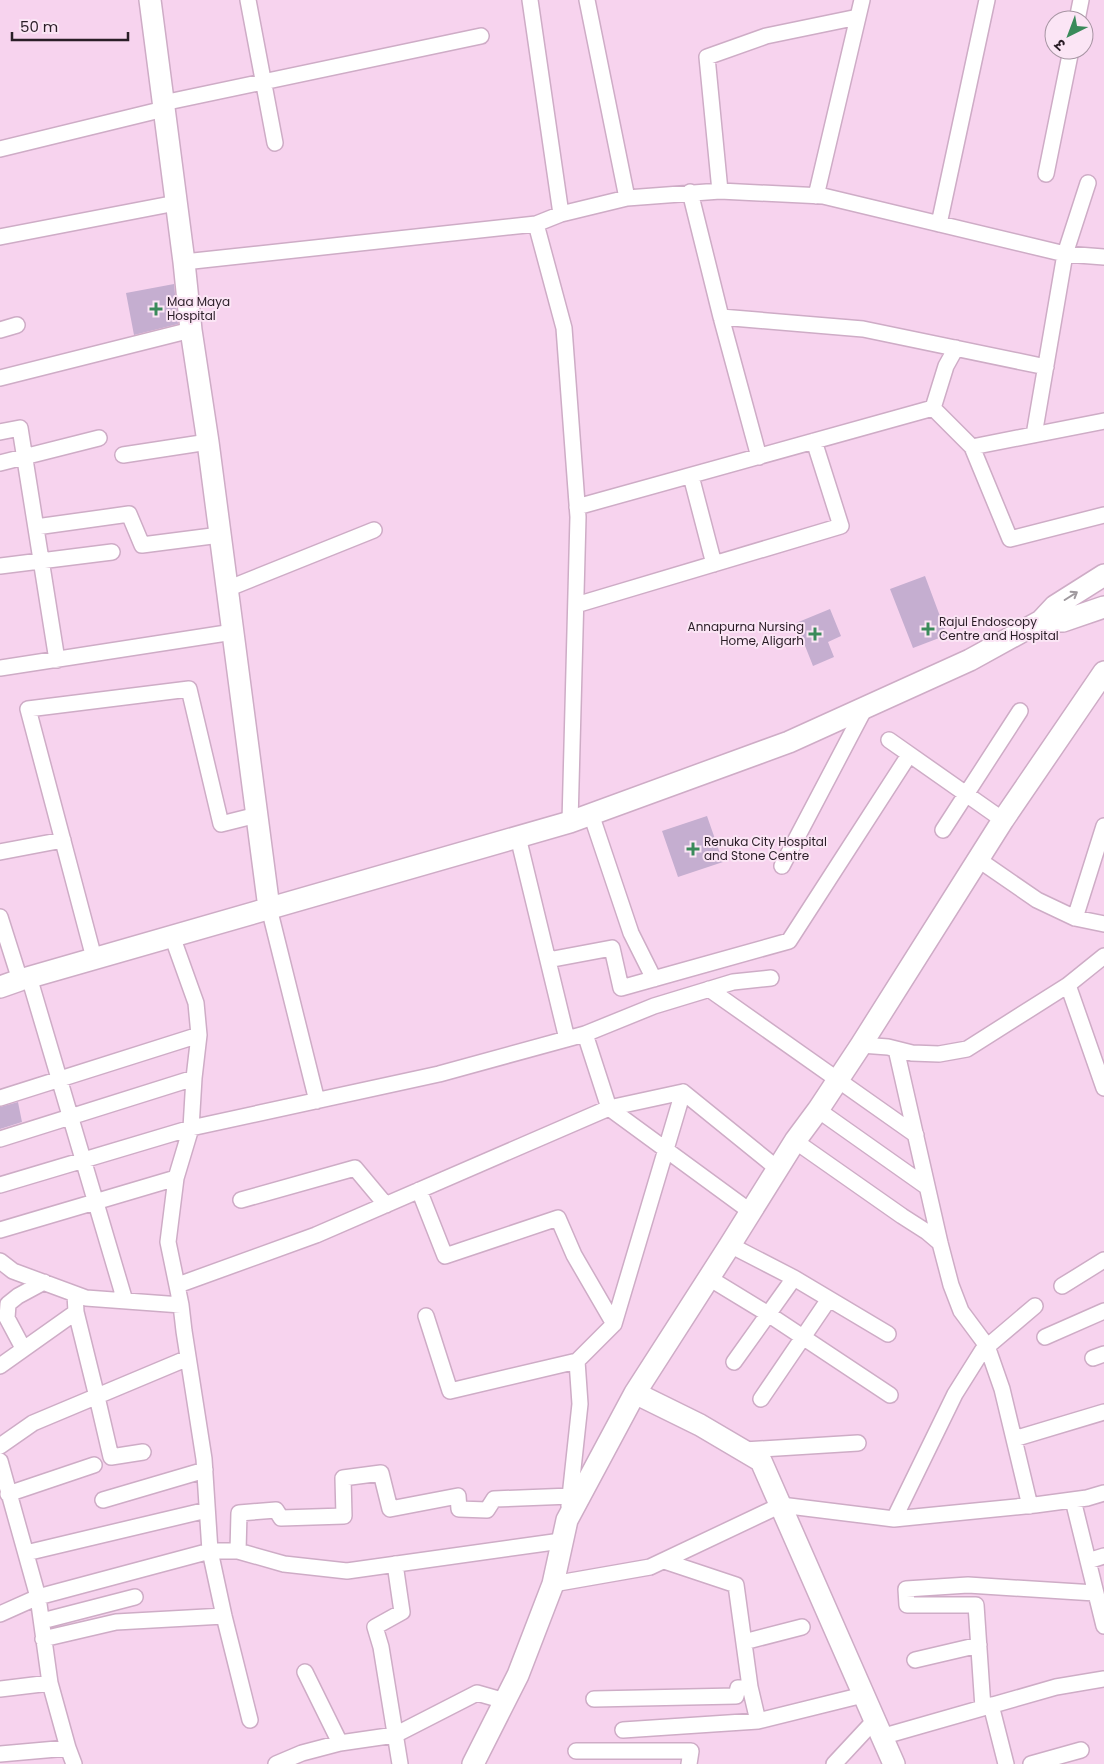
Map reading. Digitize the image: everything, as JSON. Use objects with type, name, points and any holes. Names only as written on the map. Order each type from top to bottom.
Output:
[{"type":"street","points":[[150,0],[191,330],[208,442],[269,908],[317,1101]]},
{"type":"street","points":[[248,0],[275,143]]},
{"type":"street","points":[[530,0],[561,214]]},
{"type":"street","points":[[587,0],[627,198]]},
{"type":"street","points":[[816,196],[862,0]]},
{"type":"street","points":[[940,224],[987,0]]},
{"type":"street","points":[[720,191],[706,57],[766,36],[858,16]]},
{"type":"street","points":[[0,149],[263,82],[481,36]]},
{"type":"street","points":[[1046,174],[1069,60]]},
{"type":"street","points":[[1034,435],[1065,254],[1088,183]]},
{"type":"street","points":[[184,262],[536,224],[561,214],[627,198],[720,191],[816,196],[1065,254],[1104,257]]},
{"type":"street","points":[[690,192],[721,317],[759,456]]},
{"type":"street","points":[[0,237],[176,203]]},
{"type":"street","points":[[536,224],[564,328],[577,507],[570,822]]},
{"type":"street","points":[[721,317],[863,328],[1046,367]]},
{"type":"street","points":[[0,330],[17,325]]},
{"type":"street","points":[[0,378],[191,330]]},
{"type":"street","points":[[933,408],[946,366],[956,348]]},
{"type":"street","points":[[577,507],[933,408]]},
{"type":"street","points":[[933,408],[972,447],[1010,539],[1104,515]]},
{"type":"street","points":[[972,447],[1104,421]]},
{"type":"street","points":[[0,432],[20,428],[57,660]]},
{"type":"street","points":[[0,463],[99,438]]},
{"type":"street","points":[[123,455],[208,442]]},
{"type":"street","points":[[576,605],[841,526],[814,442]]},
{"type":"street","points":[[690,476],[714,564]]},
{"type":"street","points":[[36,527],[129,514],[142,545],[220,535]]},
{"type":"street","points":[[227,589],[374,530]]},
{"type":"street","points":[[0,566],[112,552]]},
{"type":"street","points":[[16,981],[570,822],[789,742],[970,660],[1041,621],[1055,606],[1104,575]]},
{"type":"street","points":[[1041,621],[1063,621],[1104,607]]},
{"type":"street","points":[[0,668],[233,632]]},
{"type":"street","points":[[567,1520],[635,1393],[795,1141],[861,1045],[1003,820],[1104,672]]},
{"type":"street","points":[[94,958],[28,709],[189,689],[221,824],[257,815]]},
{"type":"street","points":[[782,866],[865,708]]},
{"type":"street","points":[[943,830],[1020,711]]},
{"type":"street","points":[[889,740],[1003,820]]},
{"type":"street","points":[[548,960],[612,948],[621,988],[789,940],[909,755]]},
{"type":"street","points":[[591,814],[631,933],[654,979]]},
{"type":"street","points":[[1075,918],[1104,826]]},
{"type":"street","points":[[518,837],[568,1039]]},
{"type":"street","points":[[0,852],[63,840]]},
{"type":"street","points":[[979,860],[1037,900],[1075,918],[1104,924]]},
{"type":"street","points":[[0,917],[16,981],[59,1079],[125,1301]]},
{"type":"street","points":[[172,936],[196,1003],[199,1034],[191,1128],[176,1178],[168,1242],[182,1305],[205,1470],[210,1551],[250,1720]]},
{"type":"street","points":[[861,1045],[912,1053],[939,1054],[967,1048],[1068,985],[1104,956]]},
{"type":"street","points":[[0,1185],[191,1128],[439,1074],[585,1034],[654,1006],[732,982],[771,978]]},
{"type":"street","points":[[1068,985],[1104,1088]]},
{"type":"street","points":[[709,989],[916,1135]]},
{"type":"street","points":[[0,1098],[199,1034]]},
{"type":"street","points":[[585,1034],[608,1108],[751,1212]]},
{"type":"street","points":[[896,1049],[940,1243],[952,1285],[961,1311],[988,1346],[1002,1389],[1030,1506]]},
{"type":"street","points":[[0,1139],[194,1078]]},
{"type":"street","points":[[178,1286],[316,1235],[608,1108],[683,1092]]},
{"type":"street","points":[[426,1316],[450,1391],[577,1361],[614,1324],[683,1092]]},
{"type":"street","points":[[683,1092],[778,1169]]},
{"type":"street","points":[[818,1110],[927,1187]]},
{"type":"street","points":[[795,1141],[927,1232],[940,1243]]},
{"type":"street","points":[[241,1200],[355,1168],[386,1205]]},
{"type":"street","points":[[0,1230],[176,1178]]},
{"type":"street","points":[[419,1190],[445,1256],[558,1218],[574,1255],[614,1324]]},
{"type":"street","points":[[730,1246],[794,1278],[888,1334]]},
{"type":"street","points":[[1062,1286],[1104,1260]]},
{"type":"street","points":[[0,1261],[13,1272],[86,1298],[182,1305]]},
{"type":"street","points":[[709,1278],[768,1314],[890,1395]]},
{"type":"street","points":[[734,1362],[794,1278]]},
{"type":"street","points":[[23,1348],[7,1318],[8,1304],[18,1296],[44,1282]]},
{"type":"street","points":[[75,1294],[76,1312],[111,1457],[143,1452]]},
{"type":"street","points":[[761,1399],[829,1299]]},
{"type":"street","points":[[894,1519],[955,1394],[982,1351],[1035,1306]]},
{"type":"street","points":[[1046,1337],[1104,1311]]},
{"type":"street","points":[[0,1366],[76,1312]]},
{"type":"street","points":[[0,1446],[32,1423],[188,1358]]},
{"type":"street","points":[[473,1764],[518,1675],[553,1584],[571,1496],[580,1404],[577,1361]]},
{"type":"street","points":[[635,1393],[700,1425],[761,1460],[894,1764]]},
{"type":"street","points":[[1014,1439],[1104,1412]]},
{"type":"street","points":[[744,1450],[858,1443]]},
{"type":"street","points":[[0,1461],[38,1597],[50,1683],[74,1764]]},
{"type":"street","points":[[8,1494],[94,1465]]},
{"type":"street","points":[[103,1500],[205,1470]]},
{"type":"street","points":[[238,1551],[239,1513],[276,1510],[281,1518],[344,1516],[343,1478],[381,1473],[390,1509],[458,1496],[459,1509],[487,1510],[494,1499],[571,1496]]},
{"type":"street","points":[[553,1584],[650,1567],[781,1505],[894,1519],[1030,1506],[1073,1500],[1104,1493]]},
{"type":"street","points":[[1073,1500],[1104,1626]]},
{"type":"street","points":[[26,1552],[207,1510]]},
{"type":"street","points":[[0,1614],[38,1597],[210,1551],[238,1551],[284,1564],[347,1571],[561,1541]]},
{"type":"street","points":[[1088,1561],[1104,1556]]},
{"type":"street","points":[[664,1560],[736,1585],[750,1687],[758,1721]]},
{"type":"street","points":[[395,1564],[402,1612],[375,1627],[381,1647],[400,1764]]},
{"type":"street","points":[[1006,1764],[987,1706],[976,1605],[907,1605],[906,1589],[968,1586],[1095,1593]]},
{"type":"street","points":[[42,1621],[135,1597]]},
{"type":"street","points":[[43,1639],[116,1622],[224,1616]]},
{"type":"street","points":[[744,1642],[802,1627]]},
{"type":"street","points":[[915,1660],[979,1645]]},
{"type":"street","points":[[306,1672],[340,1742]]},
{"type":"street","points":[[834,1764],[878,1729],[987,1706],[1056,1687],[1104,1679]]},
{"type":"street","points":[[0,1689],[50,1683]]},
{"type":"street","points":[[594,1699],[736,1696],[738,1688],[750,1687]]},
{"type":"street","points":[[276,1764],[302,1753],[340,1742],[395,1735],[476,1693],[504,1701]]},
{"type":"street","points":[[623,1730],[758,1721],[863,1695]]},
{"type":"street","points":[[0,1754],[68,1748]]},
{"type":"street","points":[[1031,1764],[1081,1750]]},
{"type":"street","points":[[576,1751],[691,1751],[689,1764]]},
{"type":"building","points":[[174,284],[178,324],[134,335],[126,293]]},
{"type":"building","points":[[925,576],[947,635],[913,648],[890,589]]},
{"type":"building","points":[[830,609],[841,636],[828,642],[834,657],[813,666],[796,623]]},
{"type":"building","points":[[707,816],[723,862],[678,877],[662,831]]},
{"type":"building","points":[[18,1102],[22,1122],[0,1129],[0,1107]]},
{"type":"place","name":"Maa Maya Hospital","points":[[156,309]]},
{"type":"place","name":"Rajul Endoscopy Centre and Hospital","points":[[928,629]]},
{"type":"place","name":"Annapurna Nursing Home, Aligarh","points":[[815,634]]},
{"type":"place","name":"Renuka City Hospital and Stone Centre","points":[[693,849]]}]
